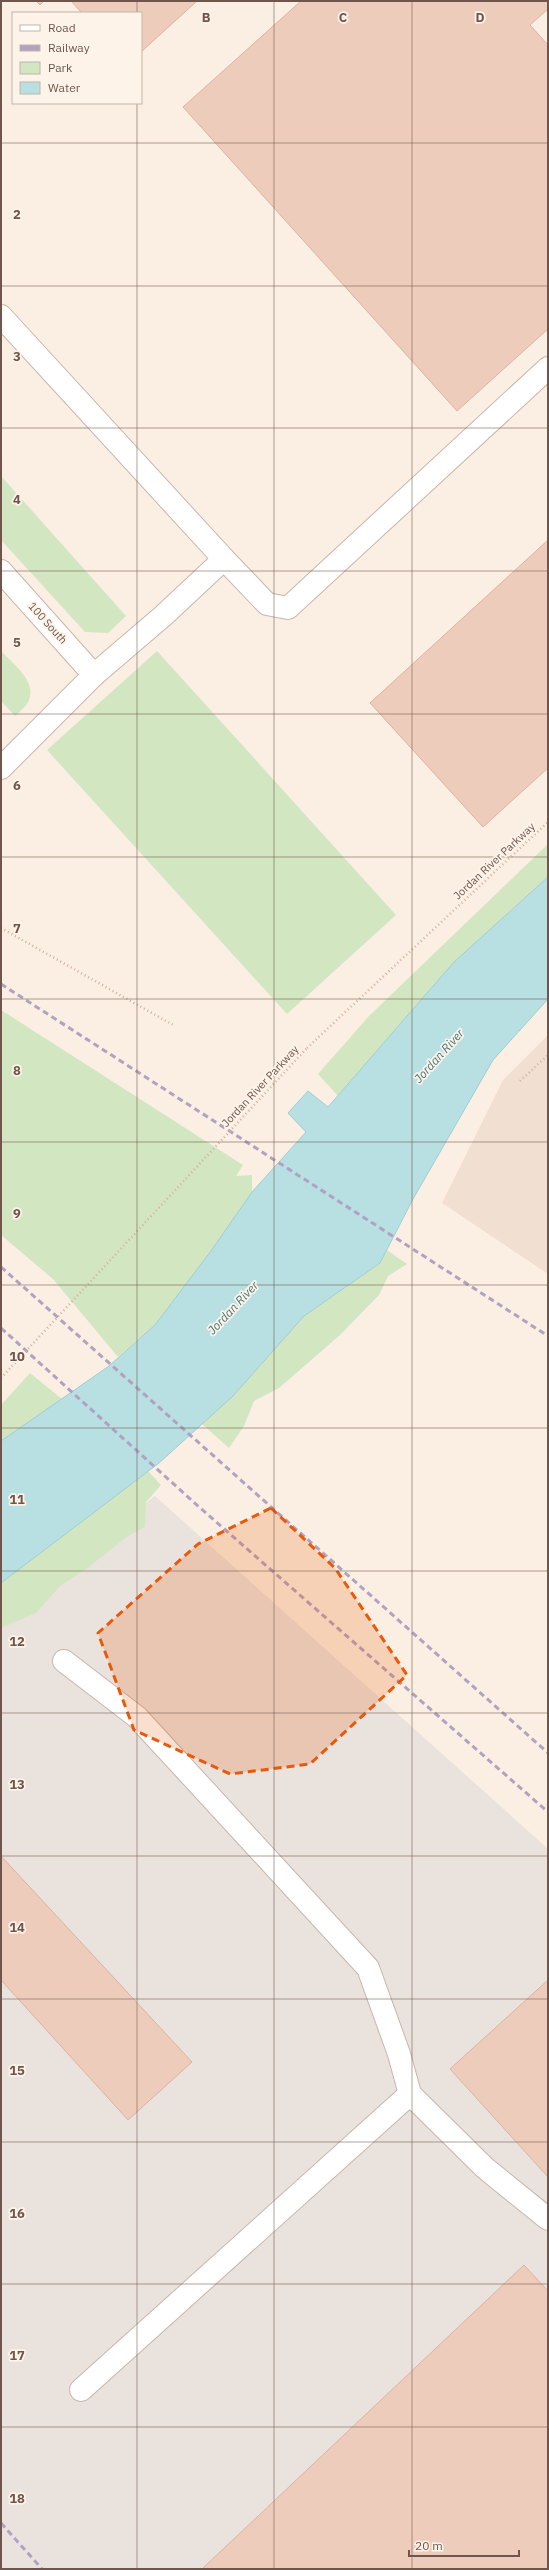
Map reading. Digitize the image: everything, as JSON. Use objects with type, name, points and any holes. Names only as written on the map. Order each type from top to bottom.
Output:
[{"type":"street","points":[[1,316],[267,604],[288,608],[548,368]]},
{"type":"street","points":[[1,768],[94,675],[163,616],[224,559]]},
{"type":"street","name":"100 South","points":[[1,571],[94,675]]},
{"type":"street","points":[[64,1661],[137,1717],[368,1968],[399,2054],[410,2094],[485,2168],[548,2219]]},
{"type":"street","points":[[81,2390],[410,2094]]},
{"type":"path","name":"Jordan River Parkway","points":[[1,1378],[307,1048],[548,822]]},
{"type":"path","points":[[1,928],[175,1026]]},
{"type":"path","points":[[520,1081],[548,1055]]},
{"type":"highlighted area","points":[[271,1508],[335,1568],[407,1675],[310,1764],[230,1774],[134,1730],[98,1633],[198,1544]]},
{"type":"shaded area","points":[[548,1035],[548,1274],[442,1203],[503,1080]]},
{"type":"shaded area","points":[[155,1496],[548,1849],[548,2569],[1,2569],[1,1616]]},
{"type":"green space","points":[[1,476],[126,616],[108,633],[85,632],[1,540]]},
{"type":"green space","points":[[1,651],[27,679],[30,686],[31,693],[28,702],[25,707],[15,716],[1,701]]},
{"type":"green space","points":[[157,651],[396,915],[287,1014],[47,750]]},
{"type":"green space","points":[[548,844],[548,877],[454,962],[338,1096],[318,1074],[369,1016]]},
{"type":"green space","points":[[1,1010],[243,1165],[236,1176],[252,1175],[252,1192],[211,1251],[155,1325],[118,1357],[53,1279],[1,1235]]},
{"type":"green space","points":[[387,1250],[407,1264],[388,1276],[379,1295],[340,1335],[279,1388],[254,1401],[244,1426],[229,1448],[202,1424],[233,1396],[304,1316],[380,1263]]},
{"type":"green space","points":[[30,1373],[62,1399],[1,1441],[1,1405]]},
{"type":"green space","points":[[148,1471],[161,1485],[146,1502],[145,1527],[128,1536],[86,1569],[60,1586],[36,1613],[1,1628],[1,1583]]},
{"type":"water","name":"Jordan River","points":[[548,877],[548,999],[493,1060],[413,1199],[380,1263],[304,1316],[233,1396],[159,1463],[1,1583],[1,1441],[109,1366],[155,1325],[211,1251],[252,1192],[306,1132],[288,1113],[308,1091],[328,1107],[454,962]]},
{"type":"building","points":[[36,1],[44,1],[40,5]]},
{"type":"building","points":[[71,1],[197,1],[142,51],[142,12],[81,12]]},
{"type":"building","points":[[301,1],[548,1],[548,9],[530,25],[548,45],[548,329],[457,411],[183,107]]},
{"type":"building","points":[[548,540],[548,768],[483,827],[370,703]]},
{"type":"building","points":[[1,1856],[192,2062],[128,2120],[1,1980]]},
{"type":"building","points":[[548,1980],[548,2177],[450,2069]]},
{"type":"building","points":[[524,2265],[548,2291],[548,2569],[202,2569]]},
{"type":"railway","points":[[1,984],[548,1336]]},
{"type":"railway","points":[[1,1267],[548,1753]]},
{"type":"railway","points":[[1,1328],[198,1506],[548,1812]]},
{"type":"railway","points":[[1,2523],[42,2569]]}]
